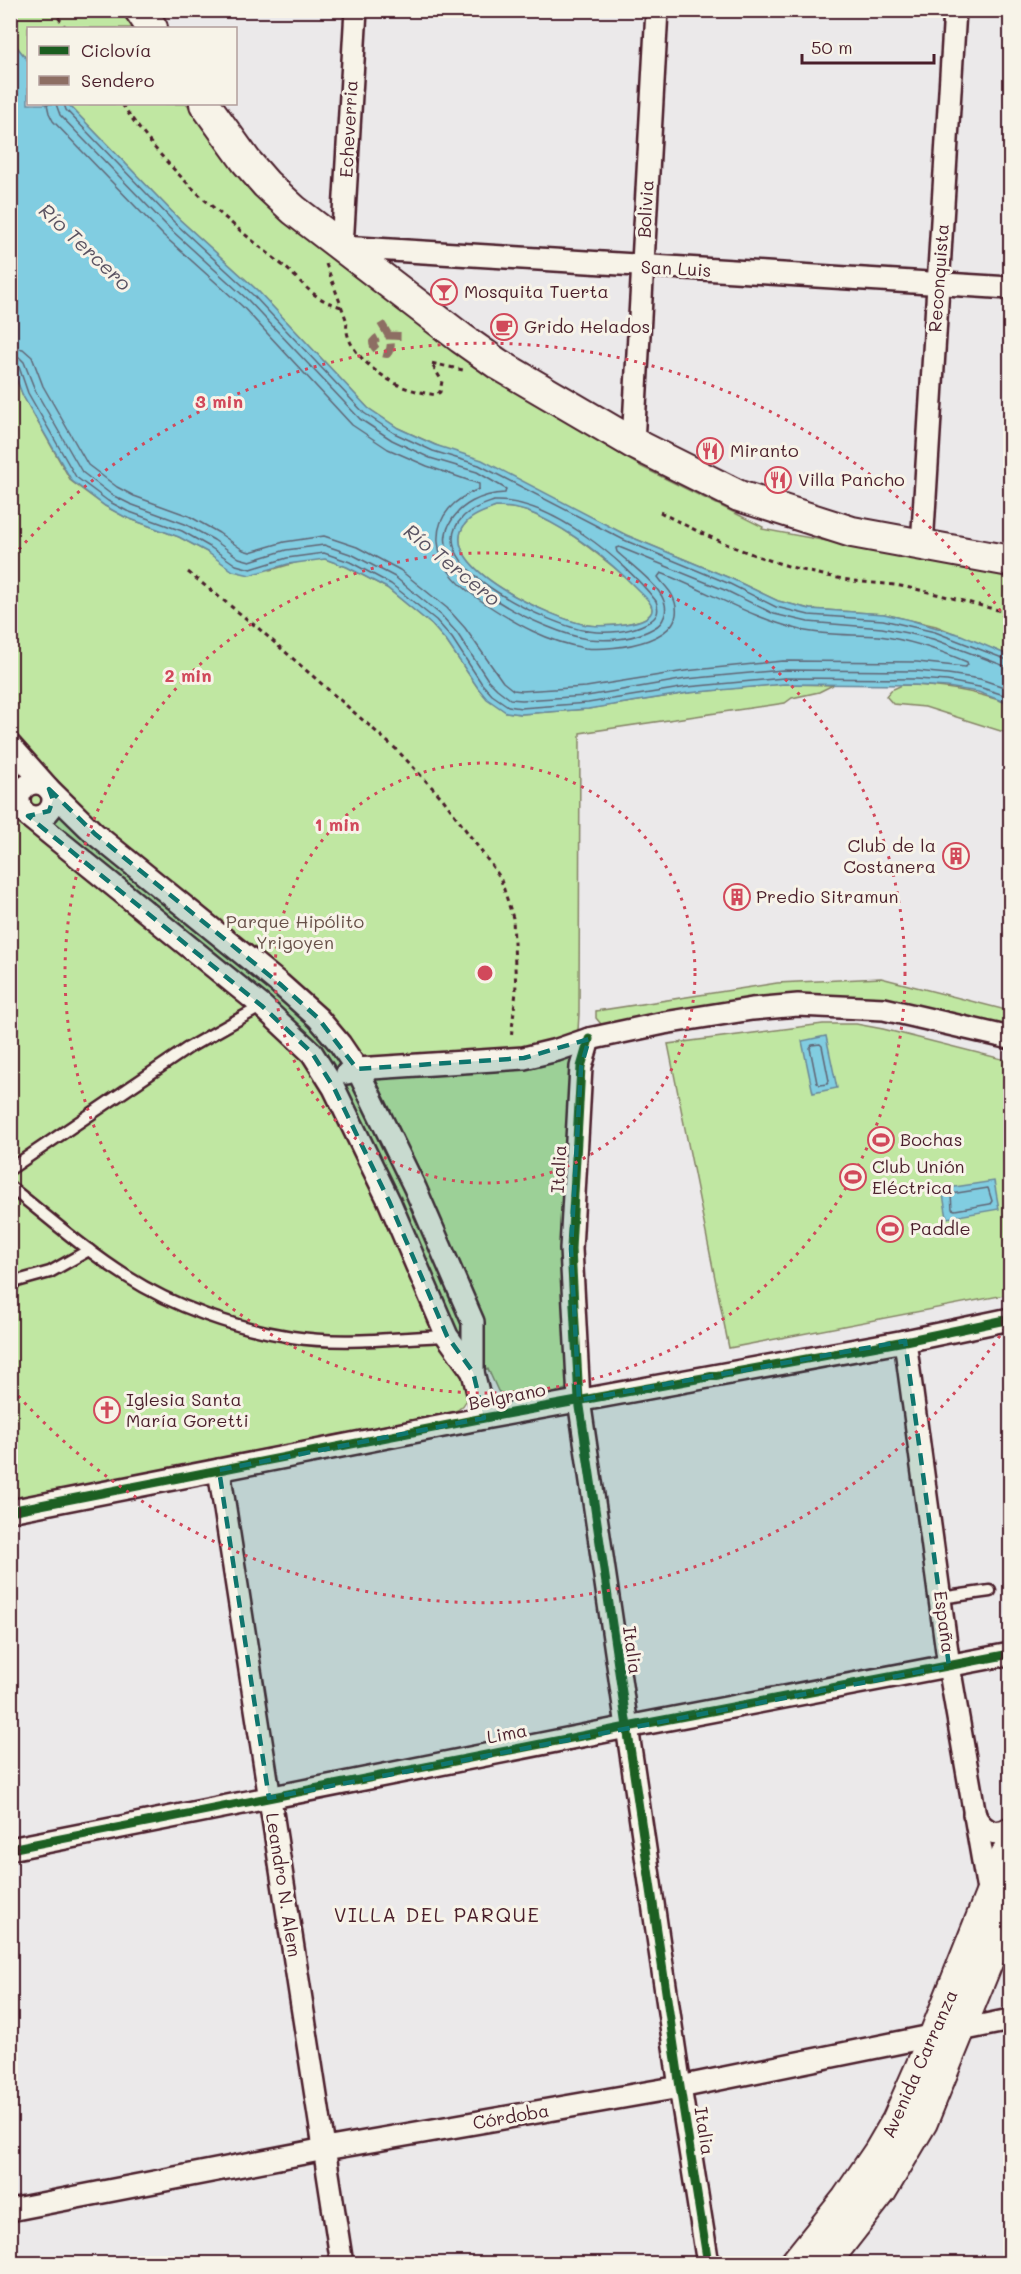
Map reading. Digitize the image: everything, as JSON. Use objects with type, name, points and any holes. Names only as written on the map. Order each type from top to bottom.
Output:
[{"type":"main road","points":[[140,10],[151,27]]},
{"type":"main road","points":[[206,105],[246,161],[266,184],[294,210],[498,364],[633,442],[739,496],[852,532],[1011,561]]},
{"type":"main road","name":"Avenida Carranza","points":[[795,2264],[847,2199],[879,2152],[948,2034],[998,1938],[1000,1903],[1011,1846]]},
{"type":"main road","name":"Avenida Carranza","points":[[824,2264],[868,2209],[902,2158],[927,2111],[948,2034],[1000,1903]]},
{"type":"street","name":"Echeverria","points":[[342,247],[356,10]]},
{"type":"street","name":"Bolivia","points":[[633,442],[657,10]]},
{"type":"street","name":"Reconquista","points":[[922,546],[955,10]]},
{"type":"street","name":"San Luis","points":[[342,247],[1011,288]]},
{"type":"street","points":[[10,745],[49,789],[95,834],[288,991],[330,1032],[357,1069],[415,1188],[473,1322],[473,1372],[484,1418]]},
{"type":"street","points":[[17,807],[39,817],[49,811],[53,800],[49,789]]},
{"type":"street","points":[[17,807],[262,1005],[312,1053],[329,1080],[389,1201],[447,1336],[473,1372]]},
{"type":"street","points":[[329,1080],[357,1069],[509,1059],[557,1050],[588,1039],[686,1020],[753,1009],[798,1005],[884,1009],[1011,1038]]},
{"type":"street","name":"Italia","points":[[588,1039],[581,1067],[571,1249],[579,1400],[708,2264]]},
{"type":"street","name":"Belgrano","points":[[10,1511],[484,1418],[905,1341],[1011,1319]]},
{"type":"street","name":"España","points":[[905,1341],[940,1598],[974,1814],[1000,1903]]},
{"type":"street","name":"Leandro N. Alem","points":[[219,1470],[342,2264]]},
{"type":"street","name":"Lima","points":[[10,1849],[1011,1654]]},
{"type":"street","points":[[974,1814],[978,1822],[991,1832],[999,1833],[1011,1828]]},
{"type":"street","name":"Córdoba","points":[[10,2210],[325,2149],[680,2087],[1011,2020]]},
{"type":"lane","points":[[10,1168],[188,1048],[262,1005]]},
{"type":"lane","points":[[10,1187],[89,1250],[126,1276],[162,1296],[245,1327],[293,1337],[338,1340],[447,1336]]},
{"type":"lane","points":[[10,1283],[50,1272],[89,1250]]},
{"type":"lane","points":[[940,1598],[990,1591]]},
{"type":"path","points":[[53,10],[65,27]]},
{"type":"path","points":[[123,105],[148,141],[196,194],[283,265],[316,297],[342,307]]},
{"type":"path","points":[[660,512],[722,543],[783,564],[849,580],[894,585],[1011,613]]},
{"type":"path","points":[[188,572],[258,627],[397,750],[443,800],[500,877],[513,918],[516,991],[509,1059]]},
{"type":"highlighted area","points":[[49,789],[95,834],[280,984],[318,1018],[357,1069],[524,1058],[589,1039],[581,1067],[571,1249],[579,1400],[905,1341],[949,1666],[269,1798],[219,1470],[484,1418],[473,1372],[447,1336],[389,1201],[334,1088],[312,1053],[262,1006],[28,816],[49,811],[53,800]]},
{"type":"green space","points":[[10,11],[120,11],[132,27],[27,27],[27,60],[11,39]]},
{"type":"green space","points":[[69,105],[188,105],[239,175],[262,201],[400,311],[487,374],[642,467],[763,527],[762,529],[1010,575],[1010,656],[936,626],[884,614],[810,609],[778,601],[732,579],[626,535],[555,499],[398,428],[368,408],[257,290],[179,219]]},
{"type":"green space","name":"Parque Hipólito Yrigoyen","points":[[11,365],[23,396],[71,481],[105,506],[125,517],[179,537],[207,552],[271,570],[305,560],[325,559],[347,567],[387,588],[432,625],[447,642],[478,688],[506,712],[521,714],[588,709],[688,693],[784,684],[833,685],[819,692],[792,698],[785,703],[580,733],[579,1014],[565,1245],[568,1387],[566,1389],[543,1397],[511,1401],[498,1391],[488,1369],[462,1374],[467,1385],[468,1396],[463,1405],[453,1412],[11,1499]]},
{"type":"green space","points":[[496,507],[531,513],[572,536],[640,590],[652,608],[651,614],[645,619],[625,624],[587,625],[550,613],[502,589],[481,574],[466,557],[460,540],[465,524],[471,518]]},
{"type":"green space","points":[[902,685],[957,690],[1010,704],[1010,734],[925,707],[893,704],[886,696],[891,690]]},
{"type":"green space","points":[[881,978],[1010,1011],[1010,1028],[883,997],[782,997],[608,1024],[601,1024],[596,1018],[596,1011],[777,983]]},
{"type":"green space","name":"Club Unión Eléctrica","points":[[823,1024],[856,1024],[883,1029],[1010,1061],[1010,1294],[729,1348],[668,1044]]},
{"type":"water","name":"Río Tercero","points":[[11,39],[27,60],[27,105],[69,105],[179,219],[257,290],[368,408],[398,428],[435,445],[482,460],[626,535],[732,579],[778,601],[810,609],[884,614],[910,620],[961,635],[1010,656],[1010,704],[978,692],[947,687],[784,684],[688,693],[588,709],[521,714],[506,712],[487,699],[447,642],[432,625],[387,588],[347,567],[325,559],[288,564],[250,575],[233,571],[207,552],[179,537],[125,517],[105,506],[72,481],[23,396],[11,365]],"holes":[[[496,507],[511,508],[536,515],[564,530],[590,548],[646,598],[652,608],[651,614],[645,619],[625,624],[587,625],[550,613],[526,602],[481,574],[466,557],[460,540],[465,524],[475,516]]]},
{"type":"water","points":[[826,1036],[837,1088],[813,1093],[802,1041]]},
{"type":"water","points":[[994,1181],[999,1209],[947,1218],[942,1189]]},
{"type":"marked path","points":[[381,323],[386,331],[388,335],[390,338],[391,346],[387,354],[380,352],[373,345],[378,337],[386,336],[389,336],[401,336]]},
{"type":"cycle path","points":[[589,1039],[581,1067],[571,1249],[579,1400],[708,2264]]},
{"type":"cycle path","points":[[10,1511],[484,1418],[905,1341],[1010,1319]]},
{"type":"cycle path","points":[[10,1849],[1010,1654]]},
{"type":"place","name":"Mosquita Tuerta","points":[[444,292]]},
{"type":"place","name":"Grido Helados","points":[[504,327]]},
{"type":"place","name":"Miranto","points":[[710,451]]},
{"type":"place","name":"Villa Pancho","points":[[778,480]]},
{"type":"place","name":"Club de la Costanera","points":[[956,856]]},
{"type":"place","name":"Predio Sitramun","points":[[737,897]]},
{"type":"place","name":"Bochas","points":[[881,1140]]},
{"type":"place","name":"Club Unión Eléctrica","points":[[853,1177]]},
{"type":"place","name":"Paddle","points":[[890,1229]]},
{"type":"place","name":"Iglesia Santa María Goretti","points":[[107,1410]]},
{"type":"district","name":"VILLA DEL PARQUE","points":[[437,1915]]}]
